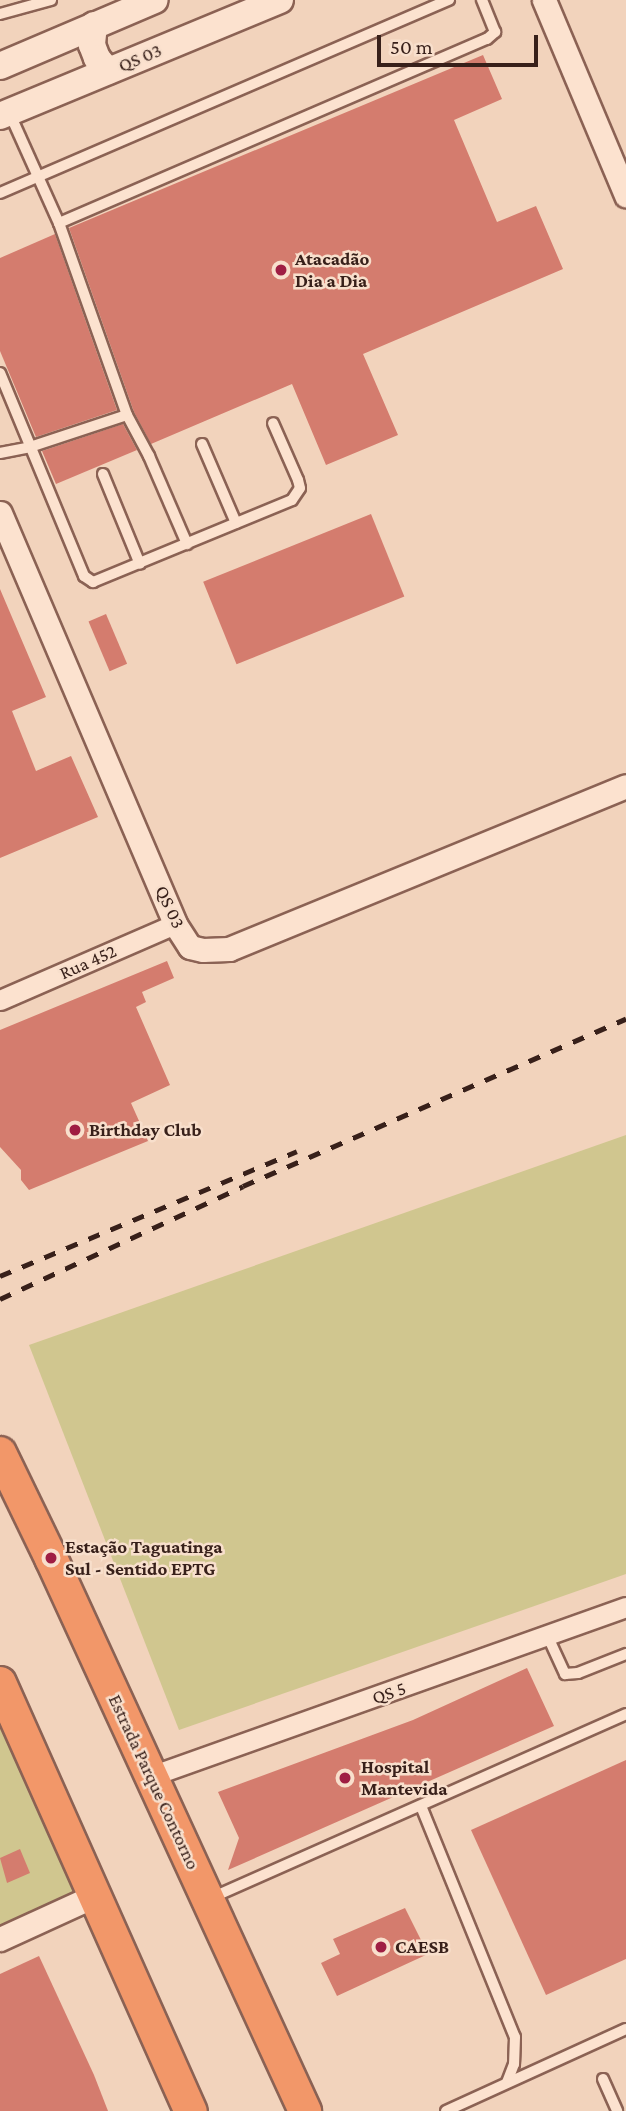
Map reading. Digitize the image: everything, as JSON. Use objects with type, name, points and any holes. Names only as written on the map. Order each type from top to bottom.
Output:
[{"type":"highway","name":"Estrada Parque Contorno","points":[[0,1454],[209,1899],[305,2111]]},
{"type":"highway","points":[[0,1683],[191,2111]]},
{"type":"main road","points":[[0,66],[155,0]]},
{"type":"main road","name":"QS 03","points":[[4,114],[280,0]]},
{"type":"main road","points":[[94,25],[92,45],[97,58],[108,71]]},
{"type":"street","points":[[544,0],[626,195]]},
{"type":"street","name":"QS 03","points":[[0,513],[175,924],[190,947],[203,950],[229,949],[626,786]]},
{"type":"street","name":"Rua 452","points":[[0,1000],[175,924]]},
{"type":"street","name":"QS 5","points":[[151,1776],[548,1637],[626,1607]]},
{"type":"street","points":[[0,1938],[96,1895]]},
{"type":"lane","points":[[0,14],[51,0]]},
{"type":"lane","points":[[0,193],[449,0]]},
{"type":"lane","points":[[59,223],[487,39],[495,32],[482,0]]},
{"type":"lane","points":[[4,114],[59,223],[127,415],[149,456],[187,544]]},
{"type":"lane","points":[[0,373],[88,581],[99,582],[292,500],[299,488],[272,423]]},
{"type":"lane","points":[[0,453],[30,447],[127,415]]},
{"type":"lane","points":[[202,444],[236,523]]},
{"type":"lane","points":[[103,474],[141,564]]},
{"type":"lane","points":[[548,1637],[565,1674],[578,1673],[626,1654]]},
{"type":"lane","points":[[209,1899],[626,1714]]},
{"type":"lane","points":[[421,1806],[515,2037],[514,2064],[507,2082]]},
{"type":"lane","points":[[446,2111],[626,2029]]},
{"type":"lane","points":[[603,2079],[617,2111]]},
{"type":"shaded area","points":[[626,1135],[626,1574],[179,1730],[29,1345]]},
{"type":"shaded area","points":[[0,1705],[96,1895],[0,1938]]},
{"type":"building","name":"Atacadão Dia a Dia","points":[[483,55],[502,99],[454,120],[497,222],[536,206],[563,269],[363,354],[398,435],[326,465],[292,384],[151,444],[134,412],[69,228]]},
{"type":"building","points":[[55,234],[117,410],[36,437],[0,351],[0,258]]},
{"type":"building","points":[[123,424],[137,450],[56,484],[42,451]]},
{"type":"building","points":[[371,514],[404,597],[237,664],[203,582]]},
{"type":"building","points":[[0,589],[46,697],[12,711],[36,771],[71,756],[98,817],[0,858]]},
{"type":"building","points":[[106,614],[127,664],[110,671],[89,621]]},
{"type":"building","points":[[167,961],[174,978],[142,992],[146,1002],[136,1007],[170,1085],[131,1103],[148,1141],[29,1190],[21,1180],[21,1170],[0,1147],[0,1030]]},
{"type":"building","name":"Hospital Mantevida","points":[[527,1668],[554,1726],[228,1870],[239,1838],[218,1792],[413,1720]]},
{"type":"building","points":[[626,1760],[626,1959],[546,1995],[471,1830]]},
{"type":"building","points":[[20,1849],[30,1873],[7,1883],[0,1858]]},
{"type":"building","name":"CAESB","points":[[405,1908],[428,1954],[337,1996],[321,1963],[340,1954],[333,1939]]},
{"type":"building","points":[[39,1956],[108,2111],[0,2111],[0,1974]]},
{"type":"railway","points":[[0,1299],[243,1186],[626,1019]]},
{"type":"railway","points":[[0,1276],[297,1151]]},
{"type":"place","name":"Atacadão Dia a Dia","points":[[281,270]]},
{"type":"place","name":"Birthday Club","points":[[75,1130]]},
{"type":"place","name":"Estação Taguatinga Sul - Sentido EPTG","points":[[51,1558]]},
{"type":"place","name":"Hospital Mantevida","points":[[345,1778]]},
{"type":"place","name":"CAESB","points":[[381,1947]]}]
